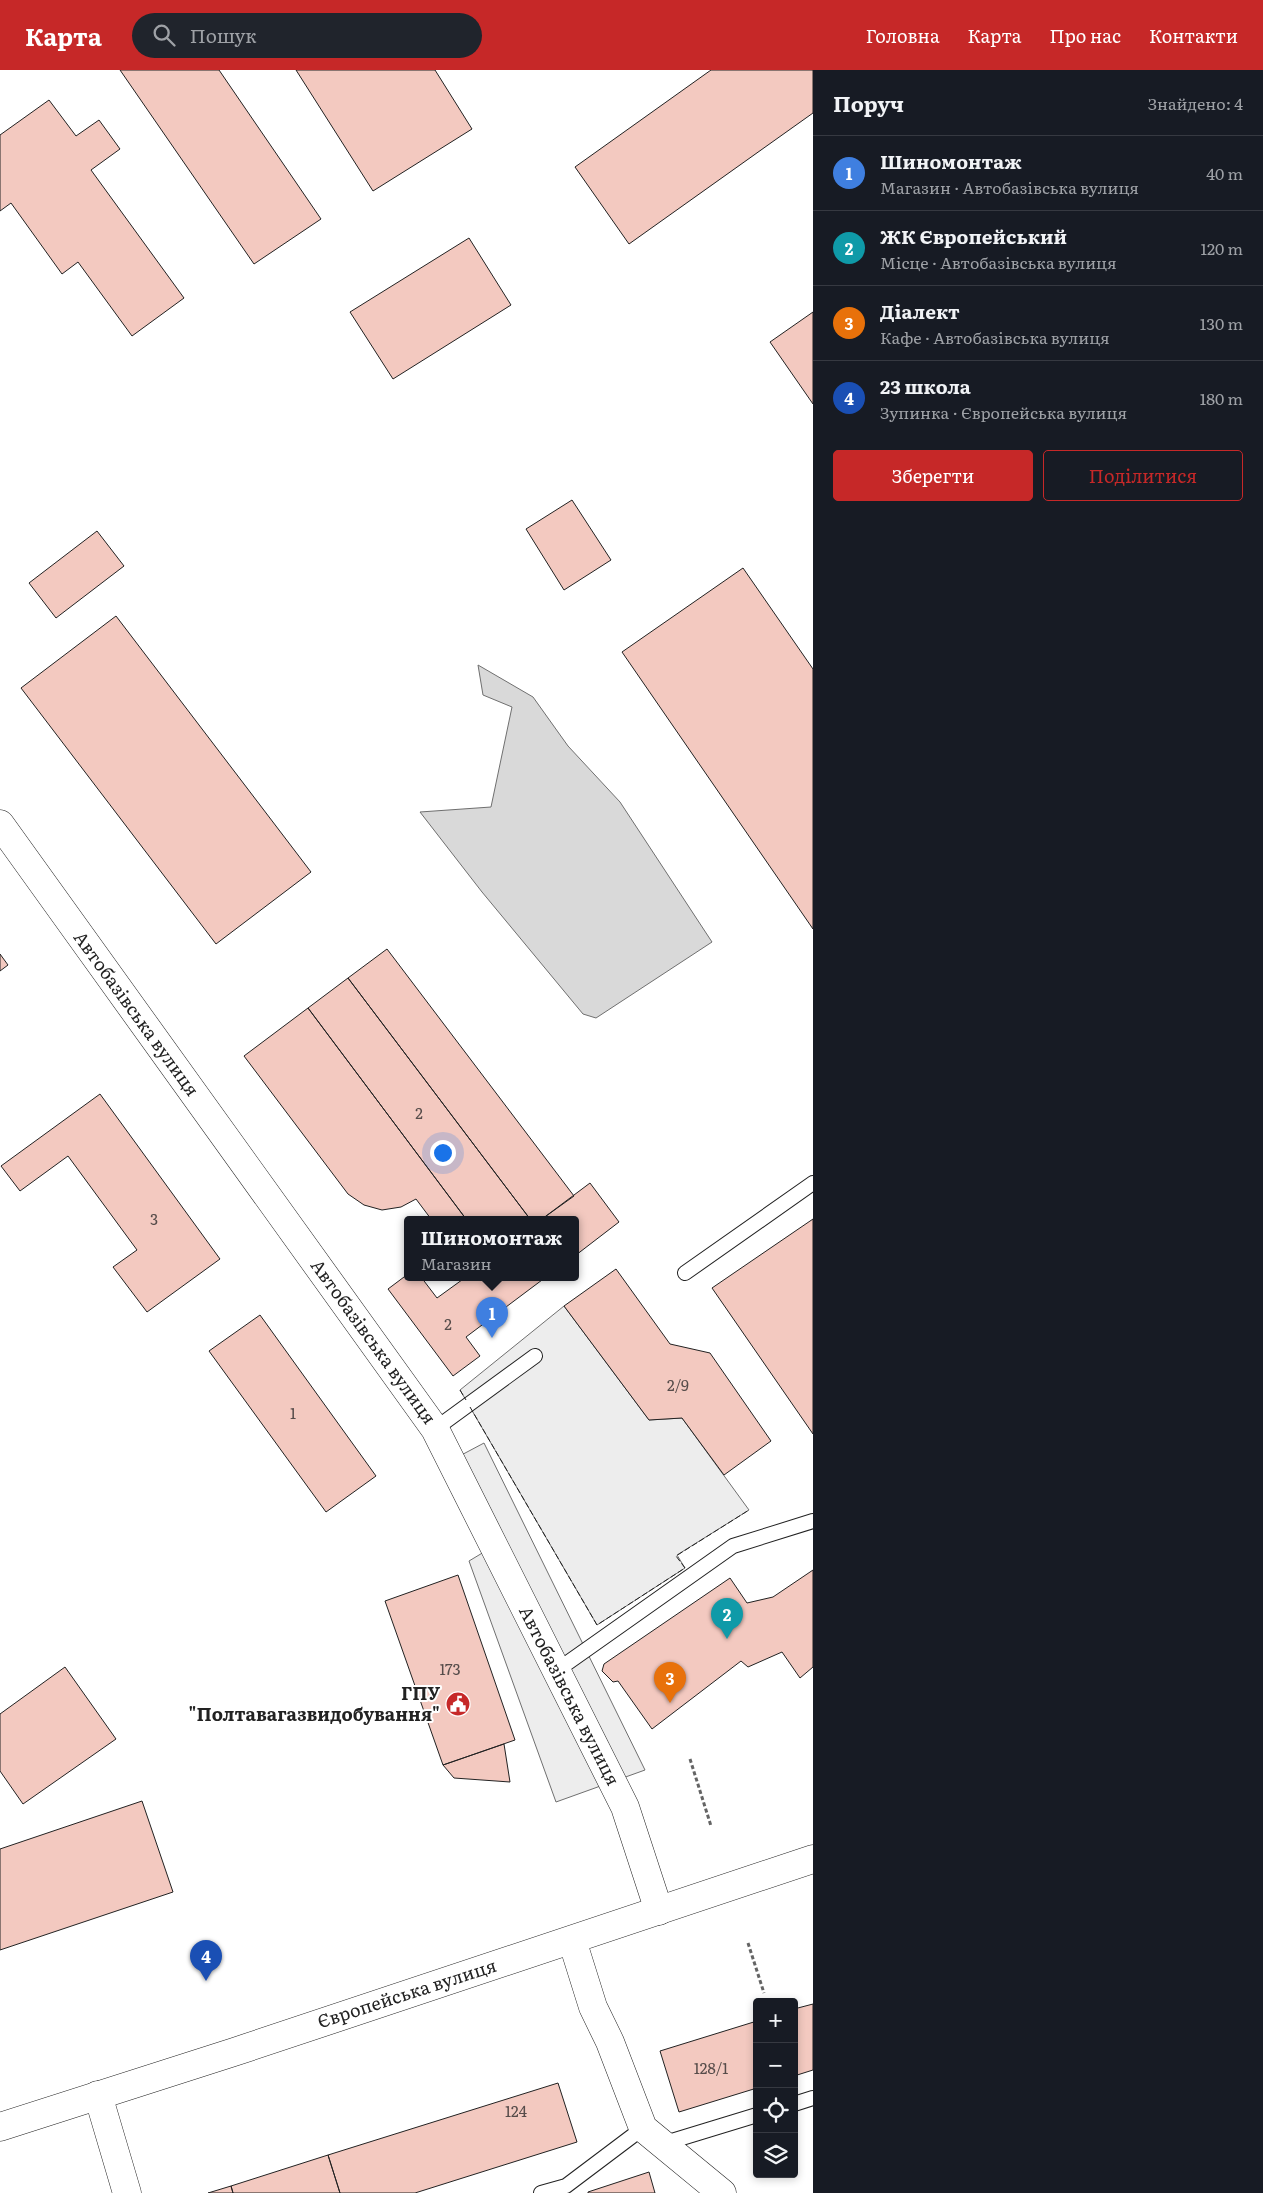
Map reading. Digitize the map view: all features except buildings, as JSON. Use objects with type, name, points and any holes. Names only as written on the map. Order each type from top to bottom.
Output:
[{"type":"street","name":"Автобазівська вулиця","points":[[0,824],[435,1429],[624,1807],[659,1911]]},
{"type":"street","name":"Європейська вулиця","points":[[0,2127],[813,1859]]},
{"type":"street","points":[[572,1940],[593,2007],[652,2136],[722,2193]]},
{"type":"street","points":[[98,2095],[127,2193]]},
{"type":"lane","points":[[685,1273],[813,1183]]},
{"type":"lane","points":[[435,1429],[535,1356]]},
{"type":"lane","points":[[556,1670],[733,1546],[813,1521]]},
{"type":"lane","points":[[798,2103],[813,2098]]},
{"type":"lane","points":[[547,2192],[566,2186],[652,2136],[753,2116]]},
{"type":"path","points":[[690,1759],[711,1826]]},
{"type":"path","points":[[748,1943],[764,1993]]},
{"type":"shaded area","points":[[478,665],[533,697],[568,746],[620,802],[712,942],[596,1018],[583,1014],[482,892],[420,812],[491,807],[512,707],[483,695]]},
{"type":"shaded area","points":[[564,1306],[649,1420],[682,1418],[749,1510],[677,1555],[685,1568],[597,1625],[460,1390]]},
{"type":"shaded area","points":[[484,1443],[645,1770],[556,1802],[469,1561],[494,1546],[452,1460]]},
{"type":"fence","points":[[460,1390],[466,1400]]},
{"type":"fence","points":[[470,1407],[597,1625],[685,1568],[676,1556],[749,1510]]},
{"type":"place","name":"Шиномонтаж","points":[[492,1338]]},
{"type":"place","name":"ЖК Європейський","points":[[727,1639]]},
{"type":"place","name":"Діалект","points":[[670,1703]]},
{"type":"place","name":"ГПУ \"Полтавагазвидобування\"","points":[[458,1704]]},
{"type":"place","name":"23 школа","points":[[206,1981]]}]
